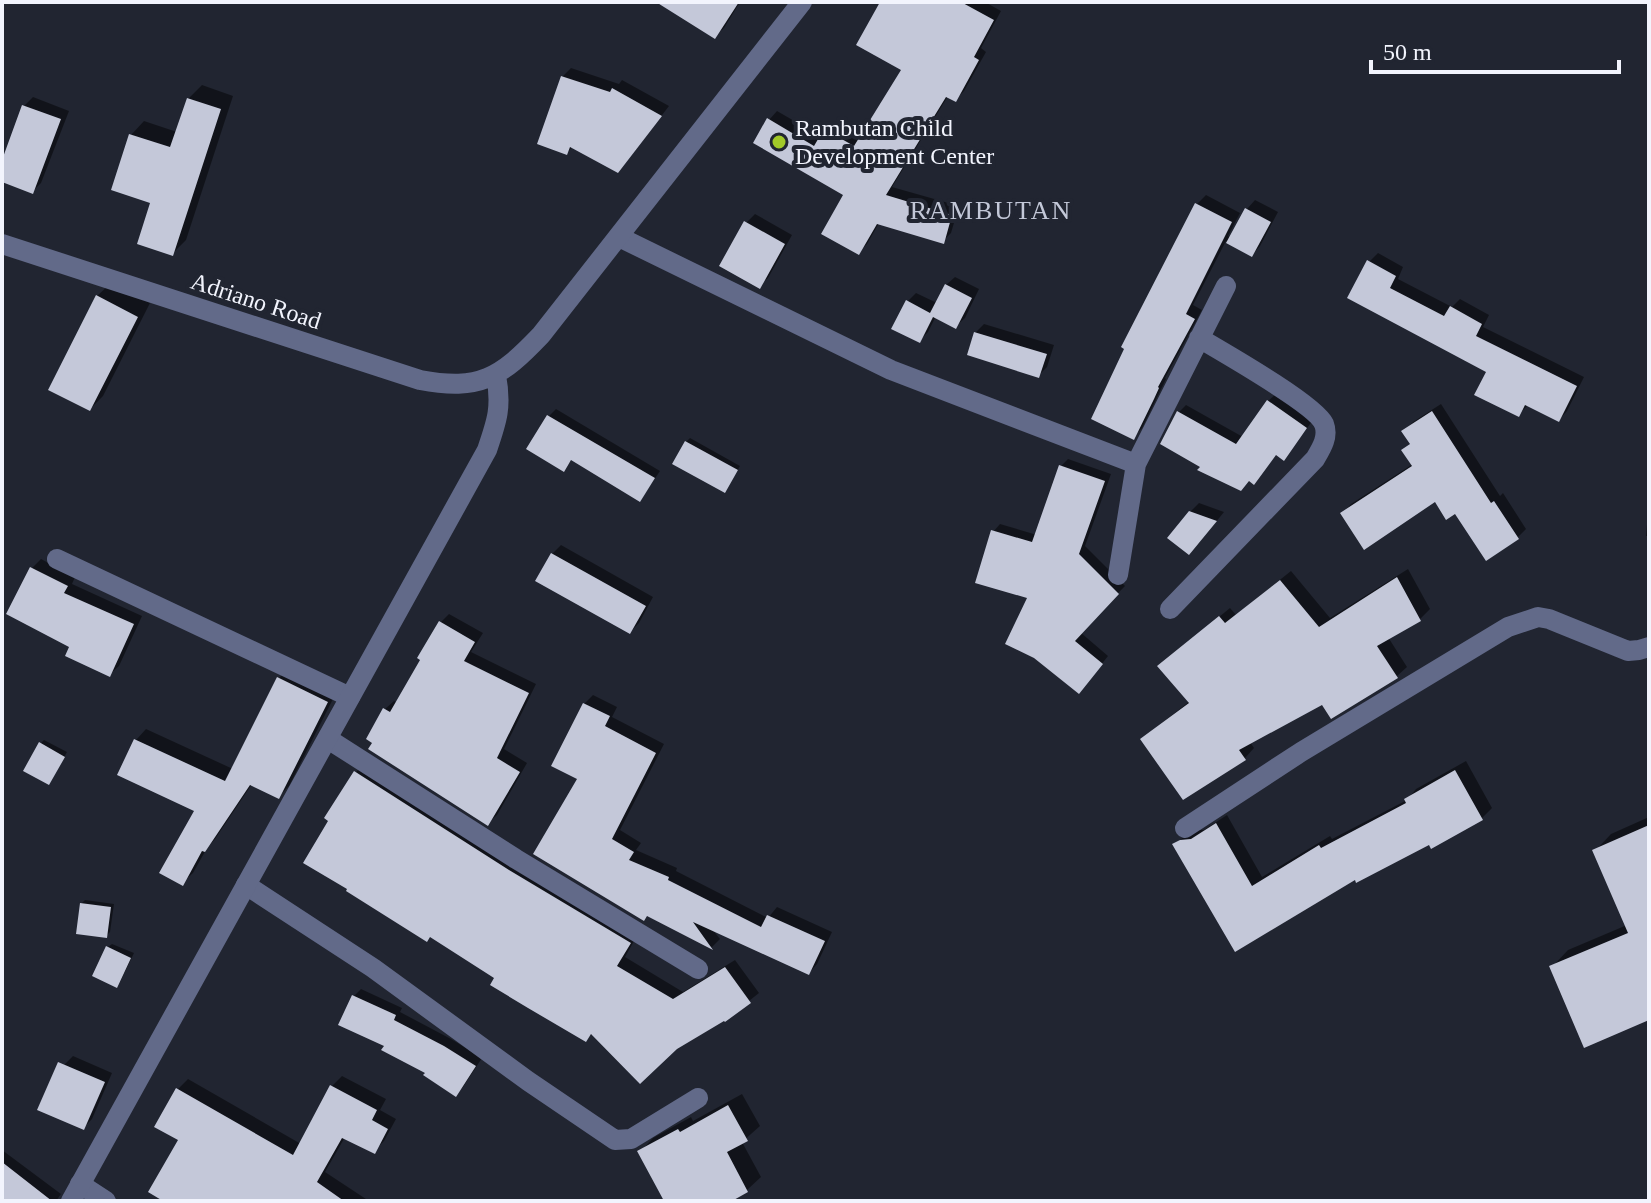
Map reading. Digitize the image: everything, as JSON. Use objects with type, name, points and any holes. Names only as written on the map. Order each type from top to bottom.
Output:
[{"type":"street","points":[[106,1201],[76,1193],[487,450],[497,422],[500,396],[496,375],[516,361],[541,335],[802,2]]},
{"type":"street","points":[[619,237],[891,370],[1136,464]]},
{"type":"street","name":"Adriano Road","points":[[2,244],[420,380],[445,385],[470,383],[496,375]]},
{"type":"street","points":[[1118,575],[1136,464],[1226,286]]},
{"type":"street","points":[[1170,609],[1315,459],[1326,435],[1323,422],[1312,411],[1253,370],[1199,338]]},
{"type":"street","points":[[57,559],[350,697]]},
{"type":"street","points":[[1185,828],[1467,650],[1525,620],[1538,617],[1549,619],[1628,651],[1649,647]]},
{"type":"street","points":[[328,739],[516,859],[698,969]]},
{"type":"street","points":[[246,885],[373,968],[615,1140],[631,1139],[698,1098]]},
{"type":"building","points":[[656,2],[739,2],[715,39]]},
{"type":"building","points":[[880,2],[961,2],[994,20],[974,57],[979,60],[956,102],[946,97],[886,195],[952,215],[944,244],[877,224],[859,255],[821,234],[843,195],[753,143],[767,118],[814,146],[824,129],[854,146],[901,70],[856,45]]},
{"type":"building","points":[[561,76],[610,92],[612,88],[662,116],[618,173],[570,147],[567,155],[537,144]]},
{"type":"building","points":[[187,98],[221,109],[173,256],[137,244],[150,203],[111,190],[129,134],[170,147]]},
{"type":"building","points":[[22,105],[61,119],[33,194],[2,182],[2,160]]},
{"type":"building","points":[[1195,203],[1232,222],[1186,314],[1195,319],[1158,387],[1134,440],[1091,419],[1124,349],[1121,347]]},
{"type":"building","points":[[1245,208],[1271,222],[1252,257],[1226,243]]},
{"type":"building","points":[[744,221],[785,244],[760,289],[719,266]]},
{"type":"building","points":[[1367,260],[1396,276],[1390,288],[1444,316],[1450,306],[1482,324],[1476,336],[1577,386],[1559,422],[1525,405],[1519,417],[1474,395],[1486,372],[1347,298]]},
{"type":"building","points":[[945,284],[972,298],[956,329],[933,317],[920,343],[891,329],[906,300],[930,313]]},
{"type":"building","points":[[96,295],[138,317],[90,411],[48,390]]},
{"type":"building","points":[[974,332],[1047,354],[1039,378],[967,355]]},
{"type":"building","points":[[1267,400],[1307,428],[1284,461],[1276,455],[1254,485],[1249,481],[1241,491],[1197,470],[1200,467],[1160,444],[1177,411],[1236,444]]},
{"type":"building","points":[[1432,411],[1491,503],[1494,501],[1519,539],[1486,561],[1455,514],[1446,520],[1435,502],[1364,550],[1340,513],[1412,466],[1401,450],[1410,444],[1401,431]]},
{"type":"building","points":[[547,415],[655,478],[640,502],[571,460],[564,472],[526,449]]},
{"type":"building","points":[[685,441],[738,470],[725,493],[672,464]]},
{"type":"building","points":[[1059,465],[1105,481],[1079,554],[1119,594],[1075,641],[1103,664],[1079,694],[1034,658],[1005,644],[1027,598],[975,583],[991,530],[1032,542]]},
{"type":"building","points":[[1189,511],[1217,521],[1189,555],[1167,538]]},
{"type":"building","points":[[551,553],[646,606],[630,634],[535,581]]},
{"type":"building","points":[[30,567],[68,586],[64,593],[134,624],[110,677],[65,656],[69,647],[6,614]]},
{"type":"building","points":[[1397,577],[1421,621],[1377,646],[1398,678],[1331,719],[1322,705],[1239,750],[1246,760],[1183,800],[1140,739],[1189,703],[1157,666],[1219,616],[1225,623],[1280,580],[1319,627]]},
{"type":"building","points":[[439,621],[475,642],[464,661],[529,693],[497,758],[520,772],[488,826],[368,749],[372,743],[366,739],[383,708],[390,712]]},
{"type":"building","points":[[277,677],[328,702],[279,799],[250,785],[205,852],[202,851],[183,886],[159,873],[194,811],[117,775],[134,739],[225,781]]},
{"type":"building","points":[[583,703],[610,716],[605,726],[656,753],[612,839],[634,852],[629,860],[669,877],[668,880],[761,927],[767,915],[825,941],[809,975],[693,922],[713,950],[647,916],[644,921],[533,854],[577,779],[551,766]]},
{"type":"building","points":[[39,742],[65,757],[49,785],[23,771]]},
{"type":"building","points":[[1455,770],[1483,820],[1431,849],[1429,845],[1356,883],[1355,880],[1235,952],[1172,844],[1191,839],[1216,823],[1252,886],[1319,845],[1321,848],[1406,803],[1404,799]]},
{"type":"building","points":[[354,771],[631,943],[617,966],[673,999],[725,967],[751,1003],[725,1022],[677,1049],[640,1084],[591,1034],[586,1042],[528,1008],[490,985],[494,978],[430,937],[427,942],[303,863],[328,821],[324,818]]},
{"type":"building","points":[[1649,825],[1649,1020],[1584,1048],[1549,966],[1628,933],[1592,850]]},
{"type":"building","points":[[80,903],[111,907],[107,938],[76,934]]},
{"type":"building","points":[[106,946],[131,958],[117,988],[92,976]]},
{"type":"building","points":[[352,995],[396,1015],[394,1020],[476,1066],[456,1097],[423,1075],[425,1073],[381,1050],[384,1046],[338,1025]]},
{"type":"building","points":[[58,1062],[105,1082],[84,1130],[37,1110]]},
{"type":"building","points":[[330,1085],[377,1110],[372,1120],[388,1129],[375,1154],[342,1138],[317,1182],[344,1201],[163,1201],[148,1192],[178,1140],[154,1127],[176,1088],[293,1155]]},
{"type":"building","points":[[728,1105],[748,1141],[727,1152],[748,1192],[732,1201],[664,1201],[637,1151],[678,1129],[680,1132]]},
{"type":"building","points":[[2,1162],[52,1201],[2,1201]]},
{"type":"place","name":"Rambutan Child Development Center","points":[[779,142]]},
{"type":"district","name":"RAMBUTAN","points":[[991,210]]}]
